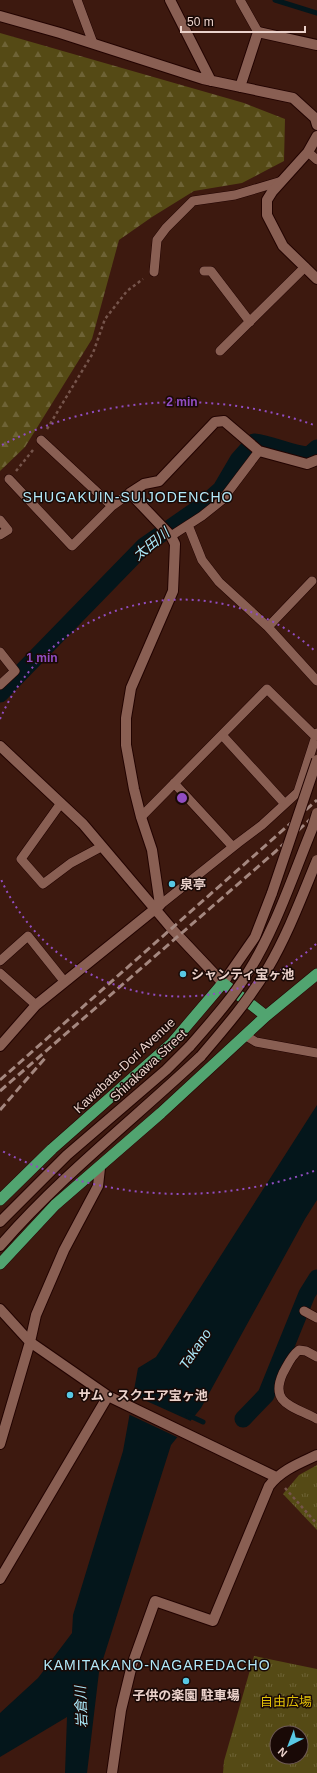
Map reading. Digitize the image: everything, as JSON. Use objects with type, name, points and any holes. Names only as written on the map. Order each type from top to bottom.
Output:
[{"type":"highway","points":[[0,1264],[55,1205],[100,1168],[246,1036],[266,1016],[317,974]]},
{"type":"highway","points":[[223,983],[266,1016]]},
{"type":"highway","name":"Kawabata-Dori Avenue","points":[[0,1200],[52,1148],[172,1043],[223,983]]},
{"type":"street","points":[[170,0],[211,81]]},
{"type":"street","points":[[0,16],[93,43],[211,81],[293,98],[315,118],[317,125]]},
{"type":"street","points":[[240,87],[258,32],[317,46]]},
{"type":"street","points":[[317,136],[308,152],[267,200],[267,215],[283,246],[317,279]]},
{"type":"street","points":[[158,907],[152,850],[141,817],[126,745],[126,718],[131,688],[173,591],[175,544],[171,536],[130,493],[144,484],[159,481],[215,422],[224,421],[259,451],[307,464],[317,460]]},
{"type":"street","points":[[1,750],[83,824],[101,847],[158,907],[223,983],[255,937],[272,893],[317,760]]},
{"type":"street","name":"Shirakawa Street","points":[[0,1222],[67,1155],[166,1070],[190,1046],[230,998],[247,975],[264,943],[306,844],[317,812]]},
{"type":"street","points":[[0,1246],[31,1212],[82,1163],[201,1056],[238,1012],[268,968],[284,938],[317,860]]},
{"type":"street","points":[[0,1046],[36,1005],[158,907]]},
{"type":"street","points":[[0,1444],[30,1342],[36,1315],[64,1250],[98,1186],[100,1168]]},
{"type":"street","points":[[0,1309],[30,1342],[112,1397],[276,1477]]},
{"type":"street","points":[[0,1579],[112,1397]]},
{"type":"street","points":[[112,1773],[121,1710],[132,1665],[155,1601],[213,1621],[269,1486],[276,1477],[317,1455]]},
{"type":"lane","points":[[77,0],[93,43]]},
{"type":"lane","points":[[240,0],[258,32]]},
{"type":"lane","points":[[308,152],[317,160]]},
{"type":"lane","points":[[154,272],[157,240],[166,228],[193,201],[235,195],[282,181]]},
{"type":"lane","points":[[220,351],[305,267]]},
{"type":"lane","points":[[204,271],[211,271],[250,322]]},
{"type":"lane","points":[[41,440],[112,506]]},
{"type":"lane","points":[[171,536],[222,500],[259,451]]},
{"type":"lane","points":[[9,479],[72,546],[112,506],[130,493]]},
{"type":"lane","points":[[0,520],[8,530],[0,535]]},
{"type":"lane","points":[[188,525],[202,560],[215,576],[268,627],[317,681]]},
{"type":"lane","points":[[268,627],[312,581]]},
{"type":"lane","points":[[0,652],[15,671],[0,685]]},
{"type":"lane","points":[[141,817],[267,689],[316,735],[298,792],[262,825],[158,907]]},
{"type":"lane","points":[[222,735],[285,804]]},
{"type":"lane","points":[[174,783],[233,847]]},
{"type":"lane","points":[[61,803],[20,859],[43,884],[71,862],[101,847]]},
{"type":"lane","points":[[0,961],[28,936],[64,981]]},
{"type":"lane","points":[[0,973],[36,1005]]},
{"type":"lane","points":[[246,1036],[256,1042],[317,1053]]},
{"type":"lane","points":[[304,1311],[317,1318]]},
{"type":"lane","points":[[317,1357],[306,1351],[299,1350],[292,1355],[279,1383],[278,1394],[282,1400],[317,1419]]},
{"type":"path","points":[[9,479],[41,440],[93,353],[105,319],[127,291],[154,272]]},
{"type":"path","points":[[276,1477],[317,1524]]},
{"type":"green space","points":[[0,33],[244,103],[285,119],[284,161],[242,183],[194,191],[152,217],[119,240],[92,339],[25,447],[0,471]]},
{"type":"green space","points":[[317,1465],[317,1530],[283,1494],[299,1475]]},
{"type":"green space","name":"自由広場","points":[[254,1656],[317,1669],[317,1773],[223,1773],[224,1761]]},
{"type":"water","points":[[317,1105],[317,1200],[305,1219],[201,1408],[171,1445],[99,1672],[87,1773],[65,1773],[67,1717],[0,1757],[0,1713],[38,1678],[72,1633],[73,1615],[123,1451],[138,1368],[156,1357]]},
{"type":"pier","points":[[131,1394],[193,1422],[179,1438],[128,1414]]},
{"type":"waterway","points":[[275,0],[317,13]]},
{"type":"waterway","name":"太田川","points":[[0,694],[144,546],[203,505],[221,489],[238,460],[254,442],[295,453],[309,455],[317,448]]},
{"type":"waterway","points":[[243,1419],[266,1395],[307,1294],[317,1278]]},
{"type":"waterway","points":[[188,1415],[203,1422]]},
{"type":"railway","points":[[0,1080],[317,800]]},
{"type":"railway","points":[[0,1091],[276,851],[317,813]]},
{"type":"railway","points":[[0,1110],[46,1057]]},
{"type":"place","name":"泉亭","points":[[172,884]]},
{"type":"place","name":"シャンティ宝ヶ池","points":[[183,974]]},
{"type":"place","name":"サム・スクエア宝ヶ池","points":[[70,1395]]},
{"type":"place","name":"子供の楽園 駐車場","points":[[186,1681]]},
{"type":"district","name":"SHUGAKUIN-SUIJODENCHO","points":[[128,497]]},
{"type":"district","name":"KAMITAKANO-NAGAREDACHO","points":[[157,1665]]},
{"type":"water label","name":"Takano","points":[[195,1349]]},
{"type":"water label","name":"岩倉川","points":[[81,1707]]}]
